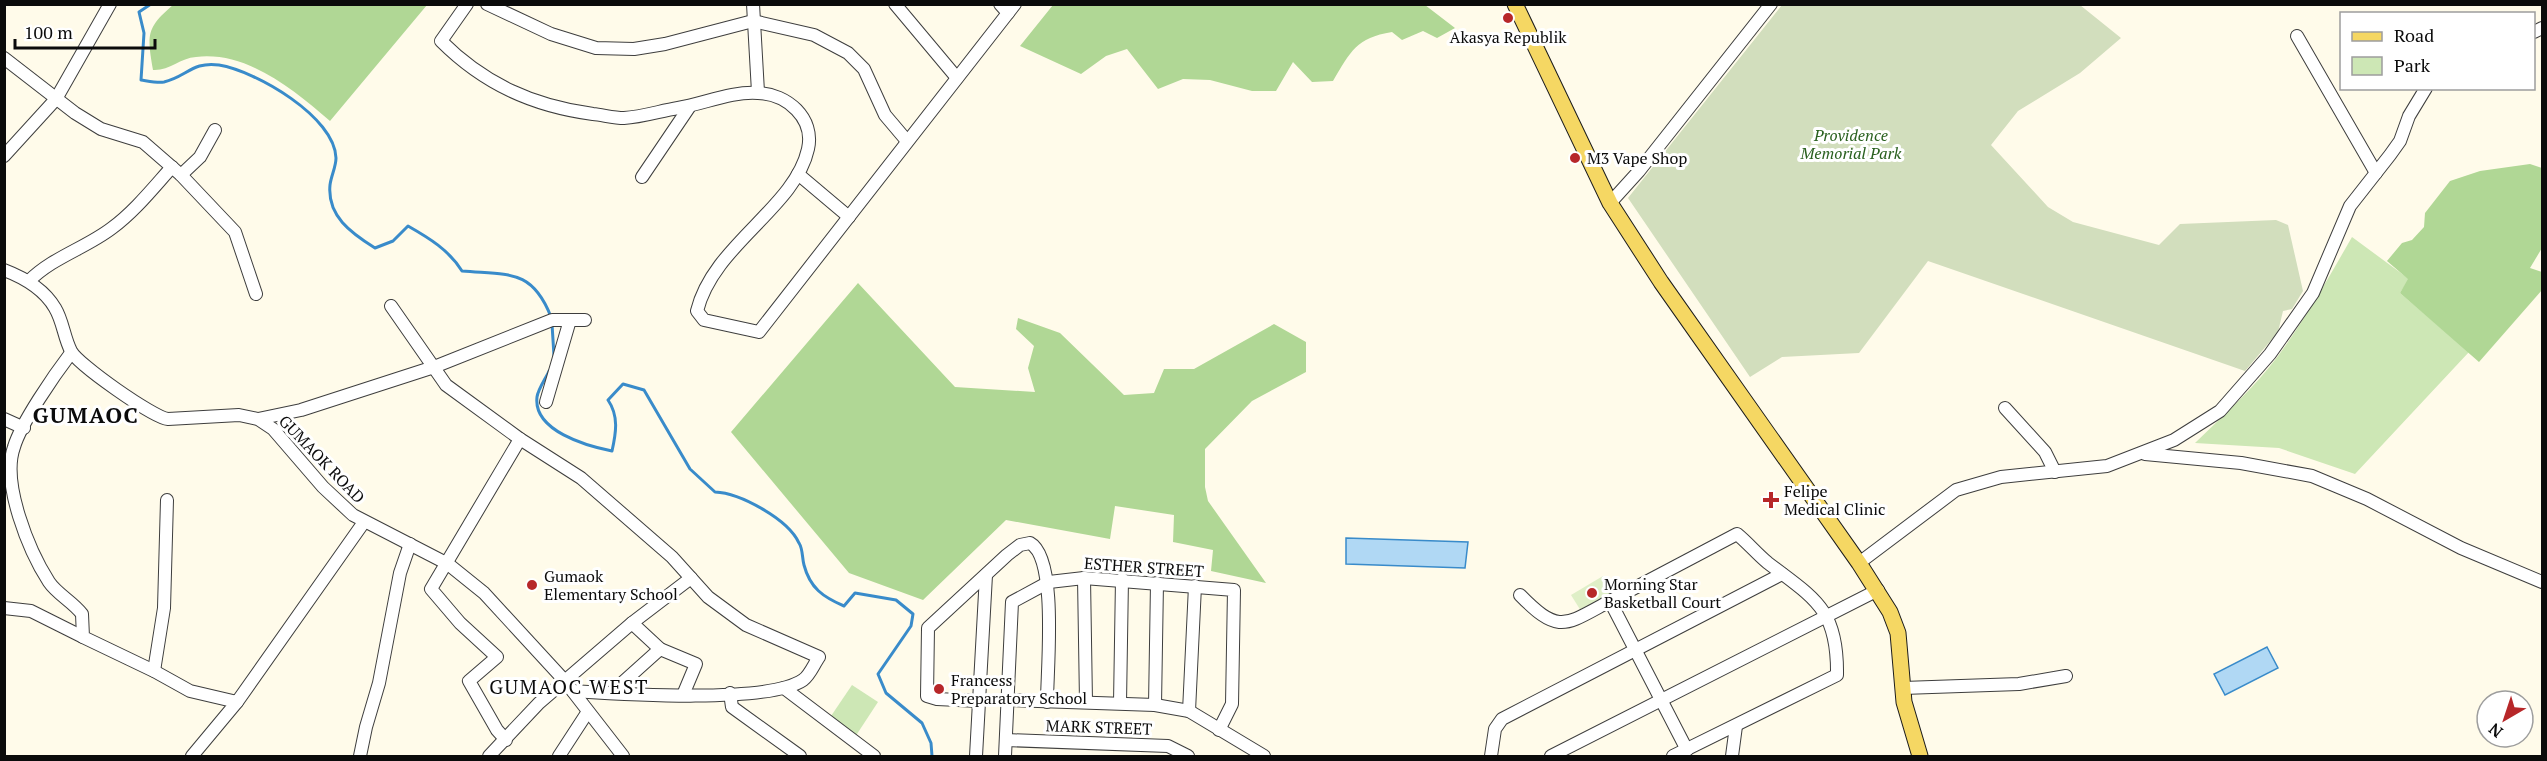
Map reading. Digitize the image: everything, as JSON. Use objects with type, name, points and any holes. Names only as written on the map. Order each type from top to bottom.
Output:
[{"type":"main road","points":[[1515,4],[1610,202],[1650,266],[1878,590],[1898,633],[1909,726],[1920,756]]},
{"type":"street","points":[[4,156],[56,99],[110,4]]},
{"type":"street","points":[[467,4],[441,41],[460,61],[505,89],[555,109],[623,118],[758,93],[786,102],[803,115],[808,132],[808,148],[798,174],[722,261],[701,291],[697,311],[704,320],[759,332],[957,78],[1008,7]]},
{"type":"street","points":[[487,4],[550,33],[596,48],[634,49],[665,44],[753,21],[814,35],[848,53],[864,69],[885,115],[907,141]]},
{"type":"street","points":[[753,4],[758,93]]},
{"type":"street","points":[[896,4],[957,78]]},
{"type":"street","points":[[1610,202],[1639,171],[1771,4]]},
{"type":"street","points":[[2297,36],[2376,172]]},
{"type":"street","points":[[4,58],[56,99],[101,129],[143,142],[176,171],[235,232],[256,294]]},
{"type":"street","points":[[1859,563],[1956,490],[2001,477],[2107,466],[2144,454],[2181,436],[2220,411],[2270,354],[2313,293],[2350,206],[2400,141],[2409,116],[2425,90]]},
{"type":"street","points":[[642,177],[690,106]]},
{"type":"street","points":[[29,281],[41,269],[111,229],[176,171],[200,157],[215,130]]},
{"type":"street","points":[[798,174],[849,217]]},
{"type":"street","points":[[4,270],[29,281],[55,308],[71,353],[14,447],[10,470],[16,503],[31,547],[50,583],[82,614],[83,637]]},
{"type":"street","points":[[391,306],[446,385],[520,439],[581,478],[632,520],[708,597],[746,625],[819,657],[805,679],[784,688],[682,695],[573,691]]},
{"type":"street","points":[[258,418],[301,410],[434,367],[552,320],[585,320]]},
{"type":"street","points":[[546,402],[570,320]]},
{"type":"street","name":"GUMAOK ROAD","points":[[71,353],[160,418],[240,415],[258,418],[273,429],[323,487],[364,522],[448,564],[484,593],[564,680],[587,713],[623,756]]},
{"type":"street","points":[[2005,408],[2044,452],[2055,472]]},
{"type":"street","points":[[4,419],[24,428]]},
{"type":"street","points":[[506,740],[497,730],[469,681],[497,657],[460,623],[431,589],[448,564],[520,439]]},
{"type":"street","points":[[2144,454],[2241,463],[2312,476],[2367,499],[2461,548],[2542,582]]},
{"type":"street","points":[[154,671],[164,608],[167,500]]},
{"type":"street","points":[[192,756],[237,702],[364,522]]},
{"type":"street","points":[[1520,595],[1547,621],[1569,623],[1737,534],[1817,602],[1826,616],[1835,640],[1837,675],[1673,756]]},
{"type":"street","points":[[979,701],[937,699],[927,696],[928,628],[1020,545],[1030,543],[1040,550],[1044,558],[1048,582],[1047,702]]},
{"type":"street","points":[[360,756],[379,683],[400,573],[410,544]]},
{"type":"street","points":[[1491,756],[1496,729],[1502,719],[1782,574]]},
{"type":"street","points":[[976,756],[986,575]]},
{"type":"street","points":[[489,756],[564,680],[632,623],[691,578]]},
{"type":"street","points":[[1084,578],[1086,702]]},
{"type":"street","name":"ESTHER STREET","points":[[1008,700],[1012,602],[1048,582],[1084,578],[1122,579],[1234,590],[1232,704],[1219,730]]},
{"type":"street","points":[[1120,704],[1122,579]]},
{"type":"street","points":[[1155,705],[1157,583]]},
{"type":"street","points":[[1189,711],[1195,586]]},
{"type":"street","points":[[1551,756],[1878,590]]},
{"type":"street","points":[[1610,601],[1687,750]]},
{"type":"street","points":[[4,608],[30,611],[154,671],[190,692],[237,702]]},
{"type":"street","points":[[632,623],[660,650],[696,664],[682,695]]},
{"type":"street","points":[[611,693],[660,650]]},
{"type":"street","points":[[1903,688],[2019,684],[2066,676]]},
{"type":"street","points":[[784,688],[874,756]]},
{"type":"street","points":[[729,693],[732,707],[800,756]]},
{"type":"street","points":[[1005,756],[1008,700],[1155,705],[1189,711],[1264,756]]},
{"type":"street","points":[[559,756],[587,713]]},
{"type":"street","points":[[1732,756],[1736,726]]},
{"type":"street","name":"MARK STREET","points":[[1006,740],[1168,747],[1188,756]]},
{"type":"green space","points":[[173,5],[427,5],[330,121],[285,85],[251,66],[233,60],[196,57],[164,69],[153,70],[150,40],[153,26]]},
{"type":"green space","points":[[1053,5],[1425,5],[1455,28],[1437,38],[1423,31],[1402,40],[1392,32],[1370,38],[1362,42],[1350,54],[1333,81],[1312,82],[1293,62],[1276,91],[1252,91],[1210,80],[1183,79],[1158,89],[1127,49],[1106,56],[1081,74],[1020,46]]},
{"type":"green space","name":"Providence Memorial Park","points":[[1782,5],[2080,5],[2121,38],[2080,73],[2018,111],[1991,145],[2048,207],[2073,222],[2159,245],[2180,224],[2276,220],[2288,225],[2303,291],[2292,309],[2283,311],[2278,332],[2245,371],[1928,261],[1859,353],[1782,357],[1750,377],[1628,198]]},
{"type":"green space","points":[[2530,164],[2542,168],[2542,248],[2530,268],[2542,272],[2542,290],[2479,362],[2400,293],[2408,279],[2387,261],[2402,243],[2412,240],[2424,227],[2425,213],[2450,181],[2480,171]]},
{"type":"green space","points":[[2352,237],[2409,279],[2400,293],[2469,352],[2355,474],[2279,448],[2195,443],[2269,368],[2308,312]]},
{"type":"green space","points":[[858,283],[955,387],[1035,392],[1028,368],[1034,346],[1016,329],[1018,318],[1060,333],[1124,395],[1154,393],[1164,369],[1194,369],[1274,324],[1306,342],[1306,372],[1252,401],[1205,449],[1205,487],[1208,501],[1266,583],[1211,571],[1213,550],[1173,542],[1174,515],[1115,506],[1110,539],[1006,520],[923,600],[849,573],[731,432]]},
{"type":"green space","name":"Morning Star Basketball Court","points":[[1603,576],[1613,592],[1581,611],[1571,595]]},
{"type":"green space","points":[[852,685],[878,702],[855,737],[829,719]]},
{"type":"water","points":[[1346,538],[1468,542],[1465,568],[1346,564]]},
{"type":"water","points":[[2267,647],[2278,668],[2225,695],[2214,674]]},
{"type":"waterway","points":[[151,4],[139,12],[144,33],[141,80],[164,82],[196,67],[210,64],[235,69],[272,86],[308,112],[332,142],[336,158],[330,196],[337,215],[349,230],[375,248],[393,241],[408,226],[445,251],[462,271],[505,274],[526,282],[544,301],[551,317]]},
{"type":"waterway","points":[[552,324],[554,356]]},
{"type":"waterway","points":[[549,371],[537,397],[538,409],[552,428],[576,441],[612,451],[615,418],[608,400],[623,384],[644,390],[690,469],[715,492],[750,502],[785,525],[793,534],[801,548],[803,562],[810,580],[818,591],[844,606],[855,593],[896,600],[913,614],[911,626],[878,674],[886,693],[922,723],[931,743],[932,756]]},
{"type":"place","name":"Akasya Republik","points":[[1508,18]]},
{"type":"place","name":"M3 Vape Shop","points":[[1575,158]]},
{"type":"place","name":"Felipe Medical Clinic","points":[[1771,500]]},
{"type":"place","name":"Gumaok Elementary School","points":[[532,585]]},
{"type":"place","name":"Morning Star Basketball Court","points":[[1592,593]]},
{"type":"place","name":"Francess Preparatory School","points":[[939,689]]},
{"type":"district","name":"GUMAOC","points":[[86,414]]},
{"type":"district","name":"GUMAOC WEST","points":[[569,686]]}]
